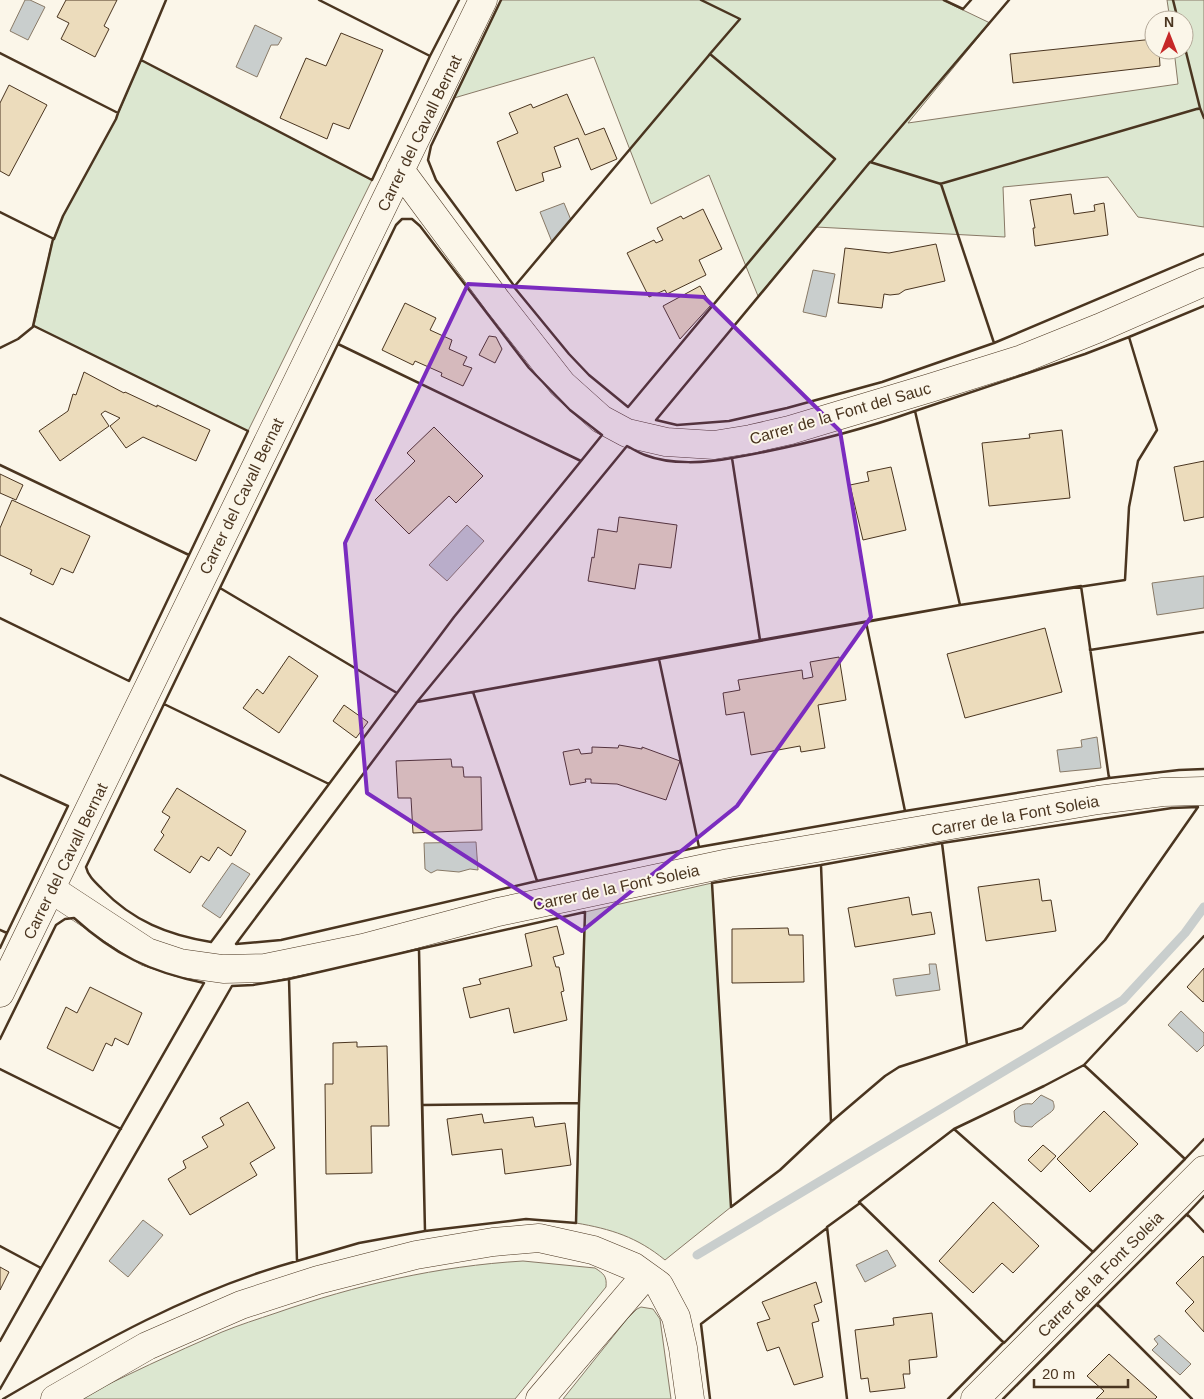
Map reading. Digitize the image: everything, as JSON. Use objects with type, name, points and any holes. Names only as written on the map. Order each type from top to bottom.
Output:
[{"type":"street","name":"Carrer del Cavall Bernat","points":[[0,994],[483,0]]},
{"type":"street","name":"Carrer de la Font del Sauc","points":[[400,170],[497,301],[562,384],[601,419],[627,433],[666,442],[714,445],[790,430],[1022,359],[1204,282]]},
{"type":"street","name":"Carrer de la Font Soleia","points":[[51,889],[147,952],[180,963],[223,970],[265,968],[363,948],[498,912],[729,863],[1098,800],[1163,792],[1204,792]]},
{"type":"street","name":"Carrer de la Font Soleia","points":[[975,1399],[1204,1170]]},
{"type":"street","points":[[55,1399],[147,1346],[241,1305],[318,1280],[416,1255],[493,1242],[539,1238],[593,1250],[634,1267],[658,1285],[676,1317],[683,1348],[690,1399]]},
{"type":"street","points":[[540,1399],[645,1276]]},
{"type":"highlighted area","points":[[468,284],[704,297],[840,431],[871,617],[737,806],[582,931],[367,793],[345,543]]},
{"type":"green space","points":[[501,0],[942,0],[990,23],[908,123],[1178,84],[1175,60],[1194,60],[1194,10],[1168,10],[1167,0],[1204,0],[1204,227],[1138,217],[1108,177],[1003,187],[1005,237],[816,227],[758,296],[709,175],[651,204],[594,57],[454,98]]},
{"type":"green space","points":[[141,60],[372,180],[248,431],[34,326],[51,245],[63,216],[116,119]]},
{"type":"green space","points":[[712,883],[731,1207],[665,1260],[644,1245],[623,1235],[576,1223],[585,912]]},
{"type":"green space","points":[[523,1261],[595,1268],[604,1276],[606,1287],[515,1399],[78,1399],[222,1332],[306,1303],[398,1278],[429,1272]]},
{"type":"green space","points":[[641,1307],[653,1309],[660,1319],[671,1399],[563,1399],[627,1319]]},
{"type":"shaded area","points":[[25,0],[30,0],[45,7],[28,40],[10,31]]},
{"type":"shaded area","points":[[255,25],[282,38],[278,45],[271,45],[257,77],[236,67]]},
{"type":"shaded area","points":[[564,203],[571,220],[552,242],[540,212]]},
{"type":"shaded area","points":[[813,270],[835,274],[826,317],[803,312]]},
{"type":"shaded area","points":[[467,525],[484,541],[447,581],[429,565]]},
{"type":"shaded area","points":[[1204,576],[1204,608],[1157,615],[1152,583]]},
{"type":"shaded area","points":[[1097,737],[1101,768],[1060,772],[1057,750],[1082,747],[1081,740]]},
{"type":"shaded area","points":[[476,842],[478,870],[470,869],[459,872],[437,870],[431,873],[425,869],[424,843]]},
{"type":"shaded area","points":[[232,863],[250,874],[220,918],[202,906]]},
{"type":"shaded area","points":[[929,964],[936,964],[940,990],[896,996],[893,979],[930,974]]},
{"type":"shaded area","points":[[1181,1011],[1204,1033],[1204,1045],[1197,1052],[1168,1025]]},
{"type":"shaded area","points":[[1041,1095],[1053,1101],[1054,1109],[1032,1127],[1021,1126],[1015,1122],[1014,1111],[1022,1105],[1032,1104]]},
{"type":"shaded area","points":[[143,1220],[163,1235],[128,1277],[109,1261]]},
{"type":"shaded area","points":[[887,1250],[896,1266],[865,1282],[856,1265]]},
{"type":"shaded area","points":[[1159,1335],[1191,1364],[1180,1375],[1152,1350],[1158,1344],[1154,1339]]},
{"type":"building","points":[[66,0],[117,0],[104,26],[109,29],[95,57],[61,39],[69,23],[57,17]]},
{"type":"building","points":[[341,33],[383,50],[349,129],[333,123],[327,139],[280,118],[306,58],[326,66]]},
{"type":"building","points":[[1144,40],[1144,60],[1160,60],[1160,66],[1013,83],[1010,54]]},
{"type":"building","points":[[9,85],[47,105],[9,176],[0,171],[0,103]]},
{"type":"building","points":[[567,94],[585,135],[604,128],[617,159],[591,170],[578,138],[554,147],[561,167],[542,173],[544,181],[516,191],[497,142],[518,133],[509,113],[531,104],[533,108]]},
{"type":"building","points":[[1071,194],[1074,214],[1095,211],[1094,205],[1104,203],[1108,235],[1035,246],[1033,228],[1035,228],[1030,200]]},
{"type":"building","points":[[703,209],[722,249],[699,260],[706,275],[667,294],[665,290],[649,297],[627,253],[654,240],[656,243],[663,240],[657,228],[681,216],[683,219]]},
{"type":"building","points":[[936,244],[945,281],[905,290],[899,294],[884,294],[882,308],[838,303],[845,248],[889,253]]},
{"type":"building","points":[[700,286],[711,305],[680,339],[663,306]]},
{"type":"building","points":[[405,303],[436,318],[430,330],[452,340],[449,349],[467,357],[463,365],[472,368],[463,386],[441,376],[442,373],[415,361],[413,365],[382,350]]},
{"type":"building","points":[[489,336],[496,337],[502,349],[495,363],[479,355]]},
{"type":"building","points":[[84,372],[124,393],[157,407],[157,405],[210,430],[196,461],[143,437],[126,448],[110,426],[120,418],[105,411],[101,414],[109,426],[60,461],[39,431],[68,411],[73,394],[76,395]]},
{"type":"building","points":[[434,427],[483,476],[456,503],[449,496],[409,534],[375,500],[415,461],[407,453]]},
{"type":"building","points":[[1062,430],[1070,498],[989,506],[982,443],[1030,438],[1029,434]]},
{"type":"building","points":[[1204,461],[1204,517],[1184,521],[1174,467]]},
{"type":"building","points":[[891,467],[906,530],[863,540],[850,485],[869,481],[867,472]]},
{"type":"building","points":[[0,474],[23,485],[16,500],[0,493]]},
{"type":"building","points":[[12,500],[90,536],[73,573],[61,568],[53,585],[30,574],[32,570],[0,555],[0,528]]},
{"type":"building","points":[[619,517],[677,525],[671,568],[639,564],[635,589],[588,581],[592,557],[594,558],[598,529],[617,532]]},
{"type":"building","points":[[1045,628],[1062,692],[965,718],[947,654]]},
{"type":"building","points":[[289,656],[318,676],[279,733],[243,708],[257,689],[263,694]]},
{"type":"building","points":[[839,657],[846,700],[818,705],[825,748],[801,752],[800,746],[751,755],[744,712],[726,715],[723,693],[740,690],[738,680],[802,670],[803,679],[813,677],[810,662]]},
{"type":"building","points":[[344,705],[368,722],[356,738],[333,721]]},
{"type":"building","points":[[619,745],[642,749],[642,747],[680,761],[666,800],[617,784],[591,783],[591,779],[585,779],[586,782],[570,785],[563,752],[579,749],[581,754],[592,753],[592,747],[618,748]]},
{"type":"building","points":[[451,759],[452,767],[463,767],[464,777],[481,777],[482,830],[413,833],[411,798],[398,798],[396,761]]},
{"type":"building","points":[[177,788],[246,831],[231,856],[218,847],[209,861],[201,856],[190,873],[154,850],[164,835],[161,832],[170,817],[162,812]]},
{"type":"building","points":[[1039,879],[1042,901],[1051,900],[1056,931],[986,941],[978,887]]},
{"type":"building","points":[[909,897],[912,915],[931,912],[935,934],[855,947],[848,908]]},
{"type":"building","points":[[557,926],[564,954],[553,957],[556,967],[559,967],[564,991],[561,992],[567,1020],[514,1033],[509,1008],[470,1018],[463,988],[481,984],[479,979],[532,966],[525,934]]},
{"type":"building","points":[[788,928],[789,935],[803,935],[804,982],[732,983],[732,929]]},
{"type":"building","points":[[1204,968],[1204,1001],[1203,1002],[1187,987]]},
{"type":"building","points":[[90,987],[142,1013],[128,1045],[115,1038],[112,1046],[106,1043],[93,1071],[47,1048],[66,1007],[77,1013]]},
{"type":"building","points":[[357,1042],[357,1047],[387,1046],[389,1126],[371,1126],[372,1173],[326,1174],[325,1084],[333,1084],[333,1043]]},
{"type":"building","points":[[248,1102],[275,1148],[250,1163],[257,1175],[190,1215],[168,1179],[186,1168],[183,1161],[208,1147],[202,1137],[224,1125],[220,1118]]},
{"type":"building","points":[[1104,1111],[1138,1144],[1090,1192],[1057,1159]]},
{"type":"building","points":[[482,1114],[484,1123],[533,1117],[535,1127],[565,1123],[571,1165],[505,1174],[502,1149],[452,1155],[447,1119]]},
{"type":"building","points":[[1043,1145],[1056,1156],[1041,1172],[1028,1160]]},
{"type":"building","points":[[993,1202],[1039,1246],[1013,1273],[1002,1263],[973,1293],[939,1261]]},
{"type":"building","points":[[1203,1256],[1204,1332],[1185,1311],[1194,1302],[1176,1283]]},
{"type":"building","points":[[0,1267],[9,1272],[0,1290]]},
{"type":"building","points":[[816,1282],[822,1302],[814,1305],[819,1321],[812,1323],[823,1377],[794,1385],[779,1347],[767,1351],[757,1323],[770,1319],[762,1302]]},
{"type":"building","points":[[932,1313],[937,1357],[909,1360],[910,1374],[903,1374],[905,1388],[870,1392],[868,1378],[861,1379],[855,1330],[894,1325],[893,1318]]},
{"type":"building","points":[[1109,1354],[1157,1397],[1155,1399],[1096,1399],[1104,1391],[1087,1376]]},
{"type":"waterway","points":[[697,1255],[1123,1000],[1185,933],[1204,907]]},
{"type":"wall","points":[[166,0],[141,60],[372,180],[430,56],[319,0]]},
{"type":"wall","points":[[428,55],[430,56],[459,0]]},
{"type":"wall","points":[[501,0],[431,146],[428,160],[436,180],[515,287]]},
{"type":"wall","points":[[701,0],[740,19],[709,55]]},
{"type":"wall","points":[[944,0],[963,9],[971,0]]},
{"type":"wall","points":[[871,162],[1009,0]]},
{"type":"wall","points":[[1173,0],[1176,10]]},
{"type":"wall","points":[[0,53],[118,113],[63,216],[54,239],[0,212]]},
{"type":"wall","points":[[710,54],[835,159],[628,407],[589,375],[569,354],[514,287],[710,54]]},
{"type":"wall","points":[[116,112],[118,113],[141,60]]},
{"type":"wall","points":[[940,184],[1200,108],[1188,60]]},
{"type":"wall","points":[[1198,109],[1200,108],[1204,118]]},
{"type":"wall","points":[[994,343],[941,184],[870,162],[656,420],[677,425],[729,421],[787,408],[882,382],[994,343],[1204,254]]},
{"type":"wall","points":[[402,219],[412,219],[420,226],[529,368],[570,410],[602,435],[581,461],[338,344],[396,225],[402,219]]},
{"type":"wall","points":[[33,326],[53,239]]},
{"type":"wall","points":[[1129,337],[1204,306]]},
{"type":"wall","points":[[0,348],[18,339],[34,326],[248,431],[189,555],[0,465]]},
{"type":"wall","points":[[1129,337],[1157,430],[1138,461],[1129,507],[1125,580],[960,605],[915,411],[1085,354],[1129,337]]},
{"type":"wall","points":[[338,344],[581,461],[454,617],[397,693],[220,588],[338,344]]},
{"type":"wall","points":[[915,411],[960,605],[760,640],[732,458],[825,438],[915,411]]},
{"type":"wall","points":[[627,446],[655,458],[677,462],[700,462],[732,458],[760,640],[417,702],[627,446]]},
{"type":"wall","points":[[0,618],[129,681],[189,555],[187,554]]},
{"type":"wall","points":[[1081,586],[1109,778],[905,811],[866,622],[1081,586]]},
{"type":"wall","points":[[220,588],[397,693],[329,784],[164,704],[220,588]]},
{"type":"wall","points":[[866,622],[905,811],[699,847],[659,659],[866,622]]},
{"type":"wall","points":[[1090,647],[1090,650],[1204,632]]},
{"type":"wall","points":[[659,659],[699,847],[537,881],[473,692],[659,659]]},
{"type":"wall","points":[[473,692],[537,881],[281,940],[236,944],[417,702],[473,692]]},
{"type":"wall","points":[[164,704],[329,784],[211,942],[166,931],[139,918],[126,910],[102,889],[90,876],[86,867],[164,704]]},
{"type":"wall","points":[[1109,776],[1109,778],[1204,769]]},
{"type":"wall","points":[[0,775],[68,806],[7,933],[0,930]]},
{"type":"wall","points":[[1198,807],[1105,940],[1022,1028],[967,1045],[942,843],[1172,808],[1198,807]]},
{"type":"wall","points":[[942,843],[967,1045],[899,1067],[885,1076],[831,1122],[821,865],[942,843]]},
{"type":"wall","points":[[821,865],[831,1122],[780,1170],[731,1207],[712,883],[821,865]]},
{"type":"wall","points":[[585,912],[579,1103],[422,1105],[419,949],[585,912]]},
{"type":"wall","points":[[0,1039],[56,925],[65,919],[74,918],[104,942],[134,960],[185,979],[204,983],[41,1268],[0,1246]]},
{"type":"wall","points":[[0,948],[7,933]]},
{"type":"wall","points":[[1086,1067],[1084,1065],[1204,936]]},
{"type":"wall","points":[[419,949],[425,1231],[359,1243],[297,1261],[289,979],[419,949]]},
{"type":"wall","points":[[0,1389],[232,986],[253,985],[289,979],[297,1261],[220,1287],[146,1320],[74,1358],[3,1399]]},
{"type":"wall","points":[[1084,1065],[1185,1159],[1093,1252],[954,1129],[1084,1065]]},
{"type":"wall","points":[[0,1069],[121,1129]]},
{"type":"wall","points":[[579,1103],[576,1223],[526,1219],[425,1231],[422,1105],[579,1103]]},
{"type":"wall","points":[[954,1129],[1093,1252],[1004,1343],[859,1202],[954,1129]]},
{"type":"wall","points":[[1185,1159],[1204,1139]]},
{"type":"wall","points":[[1188,1216],[1187,1214],[1204,1196]]},
{"type":"wall","points":[[847,1399],[827,1227],[860,1203]]},
{"type":"wall","points":[[1192,1399],[1097,1304],[1187,1214],[1204,1232]]},
{"type":"wall","points":[[710,1399],[701,1324],[827,1228]]},
{"type":"wall","points":[[0,1341],[40,1268]]},
{"type":"wall","points":[[1003,1399],[1097,1304],[1098,1306]]},
{"type":"wall","points":[[948,1399],[1004,1342]]}]
